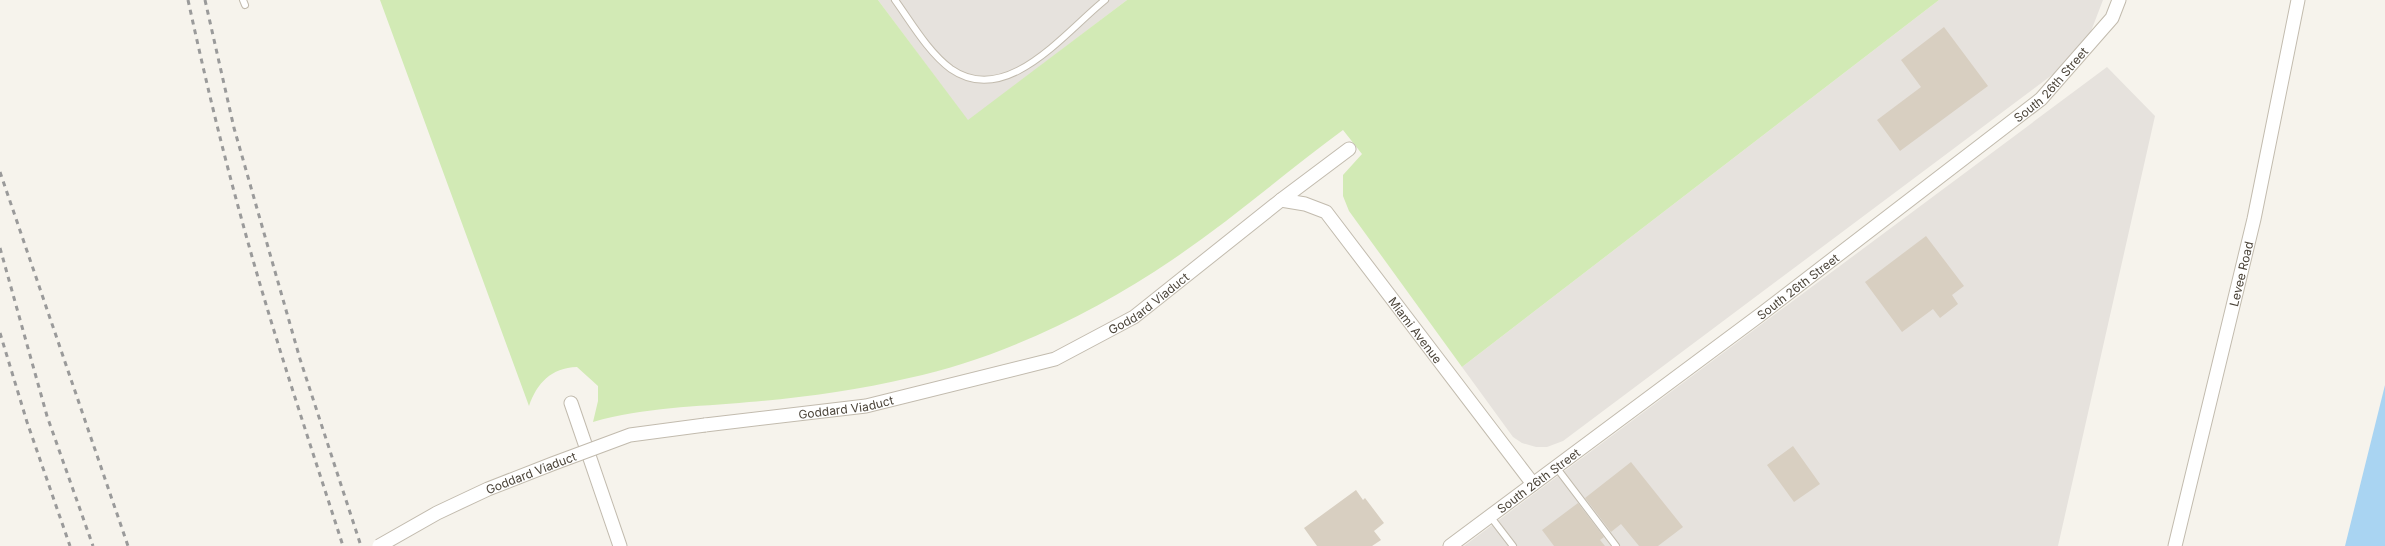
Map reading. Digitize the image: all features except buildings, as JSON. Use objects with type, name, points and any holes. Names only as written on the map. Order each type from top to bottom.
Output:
[{"type":"street","name":"South 26th Street","points":[[1450,546],[1753,320],[2041,99],[2112,18],[2119,0]]},
{"type":"street","name":"Levee Road","points":[[2175,546],[2254,219],[2298,0]]},
{"type":"street","name":"Goddard Viaduct","points":[[379,546],[437,513],[488,489],[630,435],[866,406],[1055,359],[1134,317],[1281,200],[1349,149]]},
{"type":"street","name":"Miami Avenue","points":[[1281,200],[1305,204],[1326,212],[1533,484]]},
{"type":"street","points":[[571,403],[620,546]]},
{"type":"lane","points":[[895,0],[936,56],[963,76],[979,80],[994,80],[1010,75],[1026,67],[1044,54],[1105,0]]},
{"type":"lane","points":[[1556,467],[1616,546]]},
{"type":"lane","points":[[1490,516],[1513,546]]},
{"type":"shaded area","points":[[878,0],[1127,0],[968,121]]},
{"type":"shaded area","points":[[1939,0],[2103,0],[2088,39],[2060,69],[1563,441],[1547,447],[1536,447],[1522,443],[1513,437],[1462,367]]},
{"type":"shaded area","points":[[2107,67],[2155,116],[2058,546],[1464,546]]},
{"type":"green space","points":[[380,0],[878,0],[968,120],[1127,0],[1939,0],[1462,367],[1349,211],[1343,196],[1343,175],[1362,154],[1343,130],[1216,229],[1143,279],[1112,298],[1079,315],[1012,346],[943,370],[870,386],[789,398],[651,410],[593,422],[598,401],[598,386],[577,367],[560,370],[546,378],[536,390],[529,406]]},
{"type":"water","points":[[2385,385],[2385,546],[2345,546]]},
{"type":"railway","points":[[188,0],[220,136],[253,259],[290,382],[343,546]]},
{"type":"railway","points":[[205,0],[234,128],[300,359],[361,546]]},
{"type":"railway","points":[[0,172],[128,546]]},
{"type":"railway","points":[[0,248],[47,416],[93,546]]},
{"type":"railway","points":[[0,333],[27,422],[70,546]]}]
